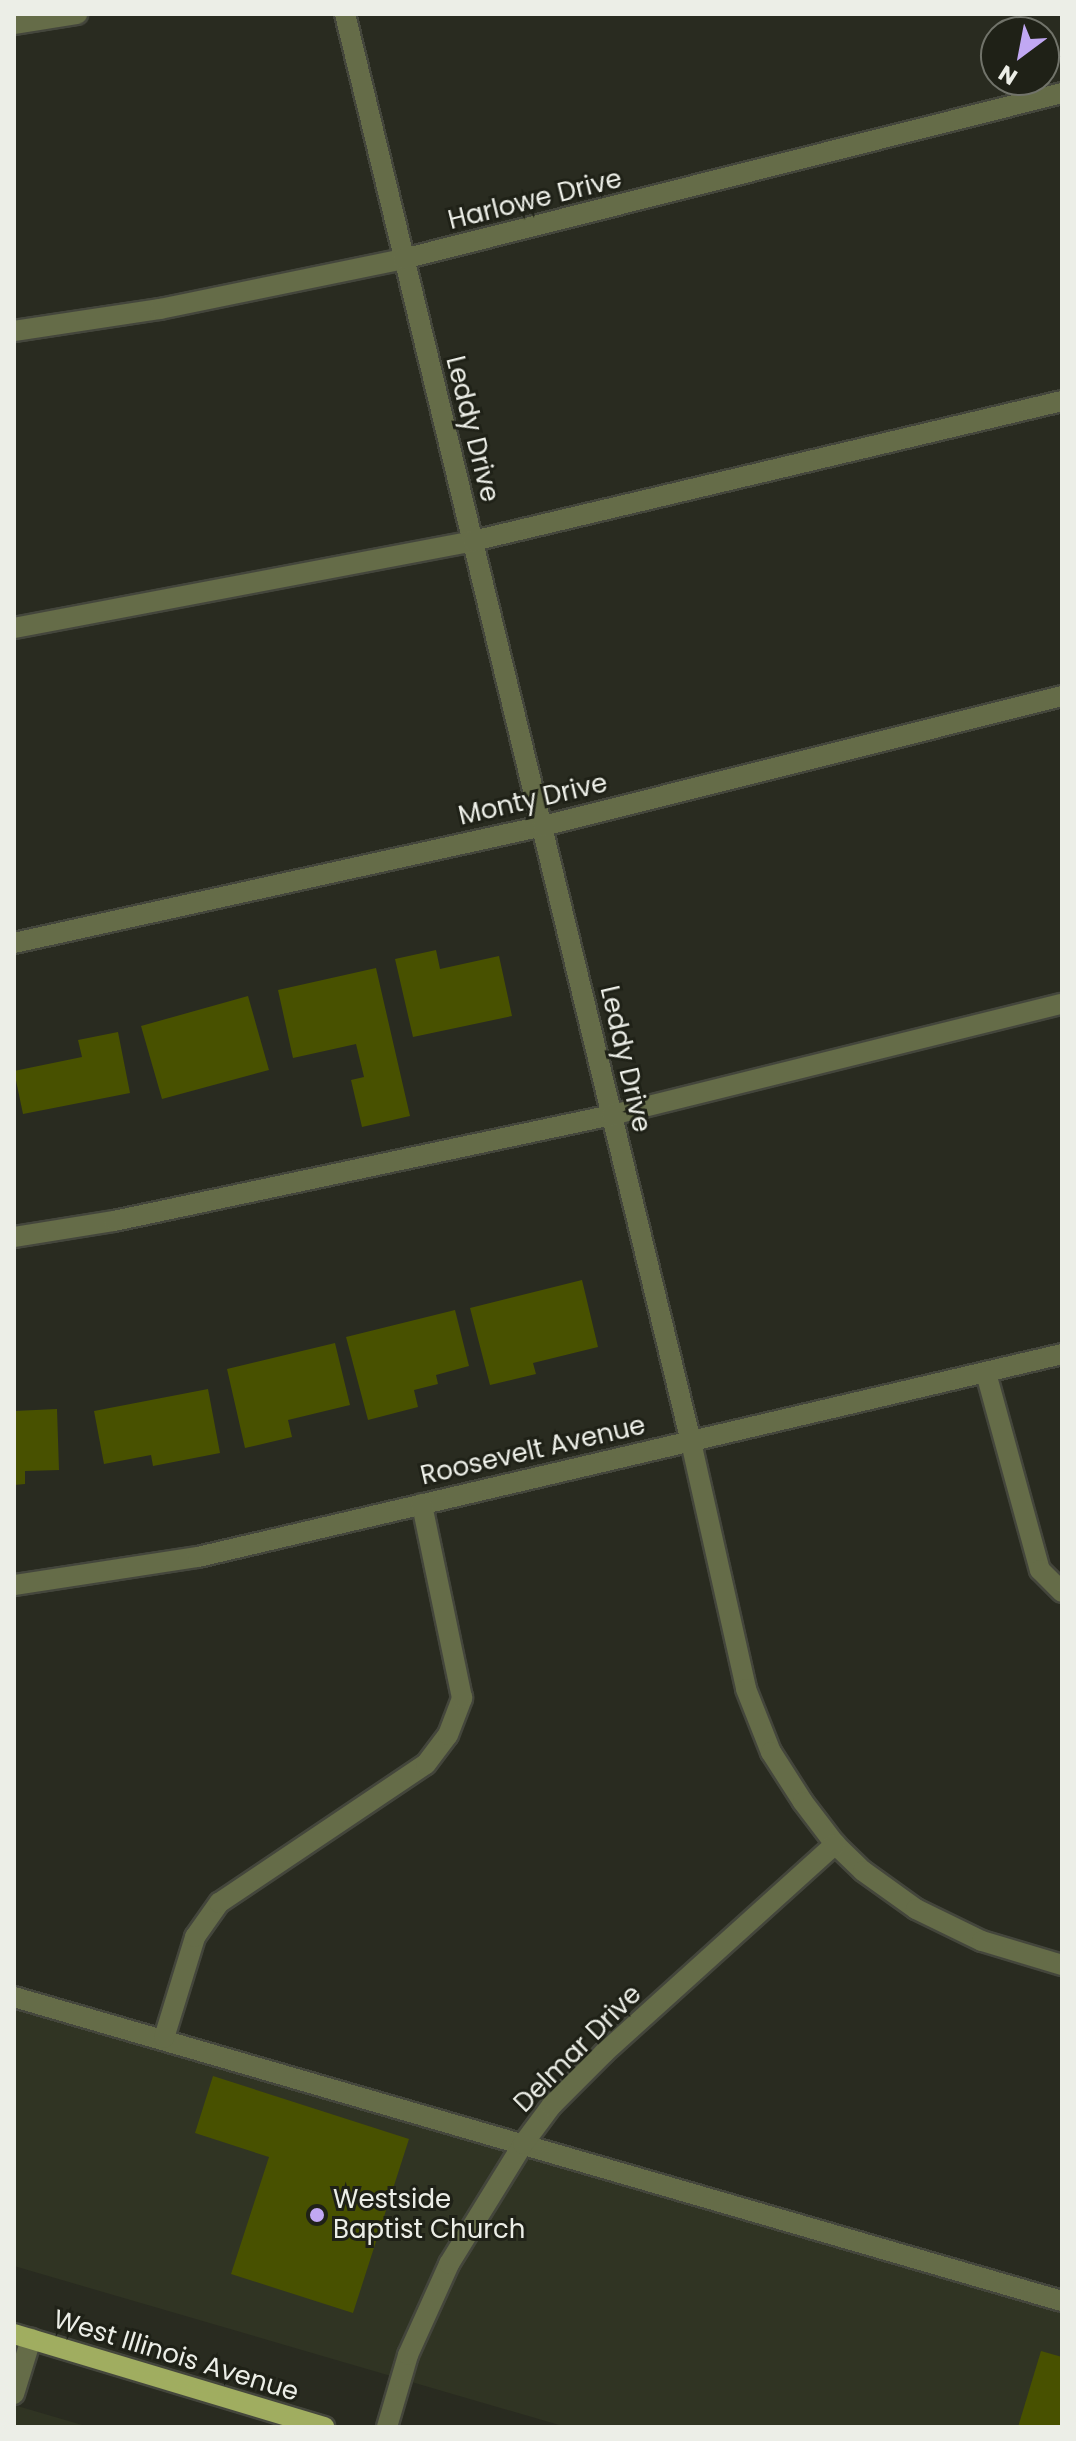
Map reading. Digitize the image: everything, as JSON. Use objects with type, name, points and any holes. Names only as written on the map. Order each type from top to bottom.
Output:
[{"type":"main road","name":"West Illinois Avenue","points":[[22,2337],[324,2427]]},
{"type":"street","points":[[14,24],[77,14]]},
{"type":"street","name":"Leddy Drive","points":[[345,14],[691,1442],[746,1689],[771,1752],[803,1802],[835,1844],[863,1871],[916,1909],[982,1941],[1062,1965]]},
{"type":"street","name":"Harlowe Drive","points":[[14,331],[160,309],[403,259],[1062,93]]},
{"type":"street","points":[[14,628],[473,541],[1062,401]]},
{"type":"street","name":"Monty Drive","points":[[14,943],[543,826],[1062,696]]},
{"type":"street","points":[[14,1237],[114,1221],[612,1115],[1062,1004]]},
{"type":"street","name":"Roosevelt Avenue","points":[[14,1585],[151,1567],[1062,1354]]},
{"type":"street","points":[[986,1373],[1040,1570],[1062,1592]]},
{"type":"street","points":[[164,2038],[195,1937],[219,1903],[426,1764],[448,1735],[462,1698],[422,1504]]},
{"type":"street","name":"Delmar Drive","points":[[387,2427],[408,2355],[428,2306],[472,2224],[552,2105],[604,2053],[835,1844]]},
{"type":"street","points":[[14,1997],[164,2038],[1062,2301]]},
{"type":"street","points":[[14,2394],[22,2337]]},
{"type":"shaded area","points":[[14,1997],[1062,2299],[1062,2427],[566,2427],[14,2266]]},
{"type":"shaded area","points":[[14,2405],[89,2427],[14,2427]]},
{"type":"building","points":[[436,950],[440,969],[499,956],[512,1016],[413,1037],[395,959]]},
{"type":"building","points":[[376,968],[410,1116],[362,1127],[351,1080],[364,1077],[356,1044],[293,1058],[278,990]]},
{"type":"building","points":[[248,996],[269,1070],[162,1099],[141,1026]]},
{"type":"building","points":[[118,1032],[130,1093],[23,1114],[14,1071],[82,1057],[78,1040]]},
{"type":"building","points":[[582,1280],[598,1347],[533,1363],[536,1374],[490,1385],[470,1308]]},
{"type":"building","points":[[455,1310],[469,1366],[436,1375],[438,1384],[414,1390],[418,1407],[368,1420],[346,1337]]},
{"type":"building","points":[[335,1343],[350,1405],[288,1420],[292,1437],[245,1448],[227,1369]]},
{"type":"building","points":[[208,1389],[220,1453],[153,1466],[151,1455],[104,1464],[94,1411]]},
{"type":"building","points":[[57,1409],[59,1470],[25,1471],[25,1484],[14,1485],[14,1411]]},
{"type":"building","name":"Westside Baptist Church","points":[[213,2076],[409,2139],[353,2313],[231,2274],[269,2157],[195,2133]]},
{"type":"building","points":[[1041,2351],[1062,2357],[1062,2427],[1018,2427]]},
{"type":"place","name":"Westside Baptist Church","points":[[317,2215]]}]
